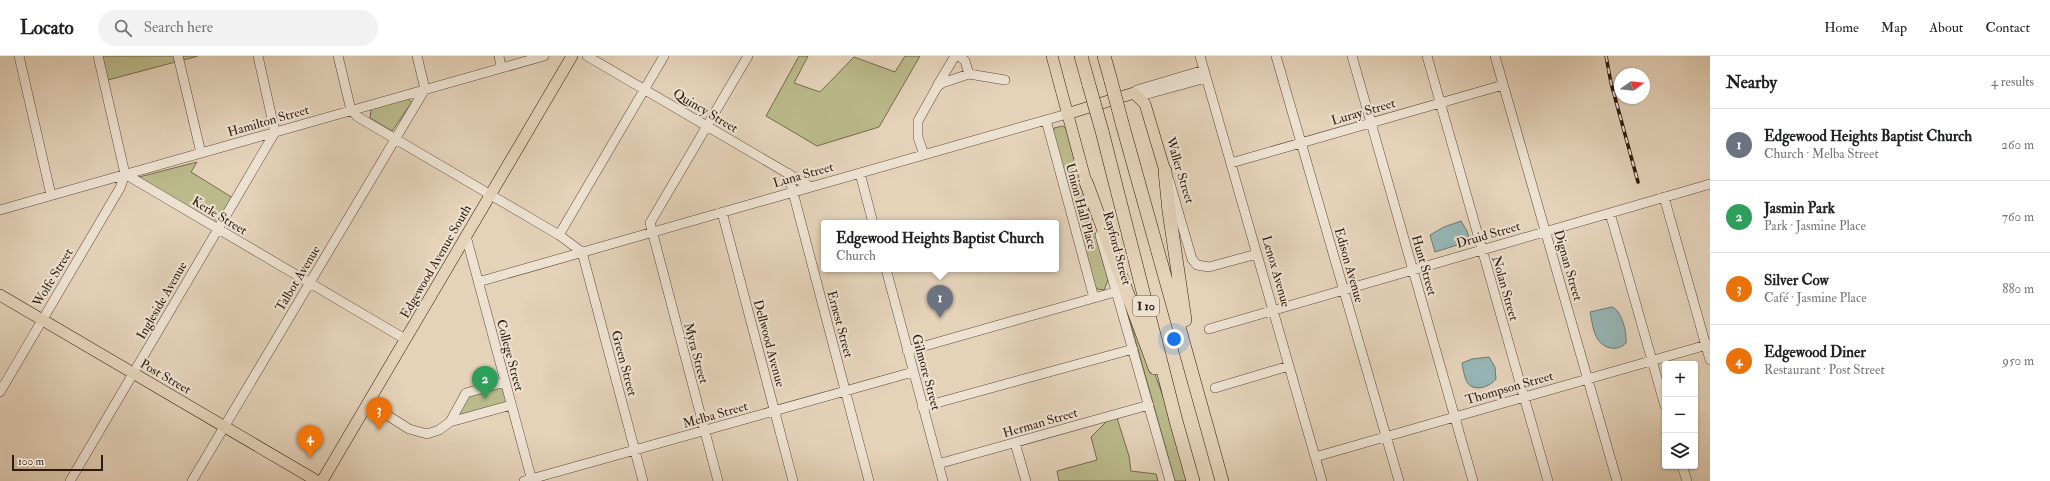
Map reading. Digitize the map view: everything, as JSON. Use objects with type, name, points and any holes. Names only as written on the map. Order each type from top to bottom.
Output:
[{"type":"highway","name":"I 10","points":[[1081,56],[1102,130],[1176,421],[1193,481]]},
{"type":"highway","name":"I 10","points":[[1104,56],[1222,481]]},
{"type":"highway","points":[[1165,171],[1169,211],[1188,337],[1209,434]]},
{"type":"highway","points":[[1086,182],[1176,421]]},
{"type":"main road","name":"Edgewood Avenue South","points":[[322,481],[572,56]]},
{"type":"main road","points":[[1052,56],[1067,114]]},
{"type":"main road","name":"Luna Street","points":[[1067,114],[1134,93]]},
{"type":"main road","name":"Waller Street","points":[[1134,93],[1145,104],[1165,171]]},
{"type":"main road","name":"Rayford Street","points":[[1067,114],[1086,182]]},
{"type":"main road","name":"Post Street","points":[[0,295],[317,481]]},
{"type":"street","points":[[19,56],[52,195]]},
{"type":"street","points":[[98,56],[125,174]]},
{"type":"street","points":[[178,56],[201,153]]},
{"type":"street","points":[[258,56],[275,132]]},
{"type":"street","points":[[338,56],[351,110],[358,117],[491,194],[559,235],[582,252]]},
{"type":"street","points":[[417,56],[425,89]]},
{"type":"street","points":[[499,56],[501,67]]},
{"type":"street","name":"Hamilton Street","points":[[0,210],[544,56]]},
{"type":"street","name":"Quincy Street","points":[[587,56],[811,187]]},
{"type":"street","points":[[559,235],[664,56]]},
{"type":"street","points":[[652,231],[650,223],[748,56]]},
{"type":"street","points":[[924,155],[918,137],[918,121],[955,56]]},
{"type":"street","points":[[959,56],[965,61],[969,74]]},
{"type":"street","name":"Lenox Avenue","points":[[1200,56],[1322,481]]},
{"type":"street","name":"Edison Avenue","points":[[1276,56],[1399,481]]},
{"type":"street","name":"Hunt Street","points":[[1352,56],[1473,481]]},
{"type":"street","name":"Nolan Street","points":[[1427,56],[1548,481]]},
{"type":"street","name":"Dignan Street","points":[[1495,56],[1617,481]]},
{"type":"street","points":[[936,87],[942,83],[969,74],[1005,80]]},
{"type":"street","name":"Luna Street","points":[[1134,93],[1137,90],[1205,74]]},
{"type":"street","name":"Luray Street","points":[[1231,163],[1503,85]]},
{"type":"street","name":"Talbot Avenue","points":[[192,481],[394,138],[425,89]]},
{"type":"street","name":"Luna Street","points":[[478,282],[652,231],[1067,114]]},
{"type":"street","name":"Union Hall Place","points":[[1046,120],[1094,298]]},
{"type":"street","name":"Ingleside Avenue","points":[[70,481],[275,132]]},
{"type":"street","name":"Waller Street","points":[[1165,171],[1172,186],[1192,259],[1197,265],[1210,267],[1257,254]]},
{"type":"street","name":"Ernest Street","points":[[788,173],[869,481]]},
{"type":"street","points":[[860,173],[873,220]]},
{"type":"street","name":"Kerle Street","points":[[125,174],[405,339]]},
{"type":"street","name":"Wolfe Street","points":[[0,392],[120,188],[125,174]]},
{"type":"street","name":"Rayford Street","points":[[1086,182],[1115,292],[1121,303],[1170,481]]},
{"type":"street","name":"Druid Street","points":[[1209,329],[1710,184]]},
{"type":"street","points":[[1664,197],[1708,344],[1710,360]]},
{"type":"street","name":"Dellwood Avenue","points":[[722,212],[793,481]]},
{"type":"street","points":[[1610,213],[1662,397]]},
{"type":"street","name":"Myra Street","points":[[652,231],[718,481]]},
{"type":"street","name":"College Street","points":[[466,236],[511,405],[529,480]]},
{"type":"street","name":"Green Street","points":[[582,252],[643,481]]},
{"type":"street","name":"Gilmore Street","points":[[887,272],[943,481]]},
{"type":"street","points":[[907,351],[1115,292]]},
{"type":"street","name":"Thompson Street","points":[[1316,457],[1708,344]]},
{"type":"street","points":[[922,407],[1134,349]]},
{"type":"street","points":[[1215,388],[1289,366]]},
{"type":"street","name":"Melba Street","points":[[529,480],[913,372]]},
{"type":"street","points":[[450,422],[466,393],[505,382]]},
{"type":"street","points":[[368,403],[420,433],[432,433],[450,422],[511,405]]},
{"type":"street","name":"Herman Street","points":[[938,464],[1149,405]]},
{"type":"street","points":[[1015,443],[1026,481]]},
{"type":"street","points":[[1683,469],[1687,481]]},
{"type":"green space","points":[[98,56],[198,56],[104,81]]},
{"type":"green space","points":[[799,56],[808,56],[794,83],[820,92],[854,57],[895,72],[905,56],[920,56],[879,127],[817,146],[766,116]]},
{"type":"green space","points":[[406,98],[412,102],[392,131],[370,118],[371,108]]},
{"type":"green space","points":[[1063,126],[1066,129],[1108,280],[1104,290],[1097,289],[1095,286],[1053,133],[1054,128]]},
{"type":"green space","points":[[197,162],[191,172],[233,198],[219,223],[214,224],[139,177]]},
{"type":"green space","points":[[1112,257],[1175,429],[1189,481],[1175,481]]},
{"type":"green space","points":[[502,386],[507,403],[455,418],[467,396]]},
{"type":"green space","points":[[1117,418],[1129,456],[1131,471],[1156,474],[1158,481],[1059,481],[1057,471],[1097,460],[1091,437],[1107,421]]},
{"type":"water","points":[[1461,221],[1467,231],[1470,241],[1435,252],[1430,235],[1444,227]]},
{"type":"water","points":[[1612,307],[1619,313],[1625,328],[1626,339],[1626,343],[1615,348],[1605,346],[1598,339],[1593,329],[1590,312]]},
{"type":"water","points":[[1489,357],[1495,367],[1496,379],[1485,387],[1472,387],[1466,380],[1462,363],[1472,359]]},
{"type":"railway","points":[[1606,56],[1611,83],[1638,182]]},
{"type":"place","name":"Edgewood Heights Baptist Church","points":[[940,318]]},
{"type":"place","name":"Jasmin Park","points":[[485,399]]},
{"type":"place","name":"Silver Cow","points":[[379,430]]},
{"type":"place","name":"Edgewood Diner","points":[[310,458]]}]
